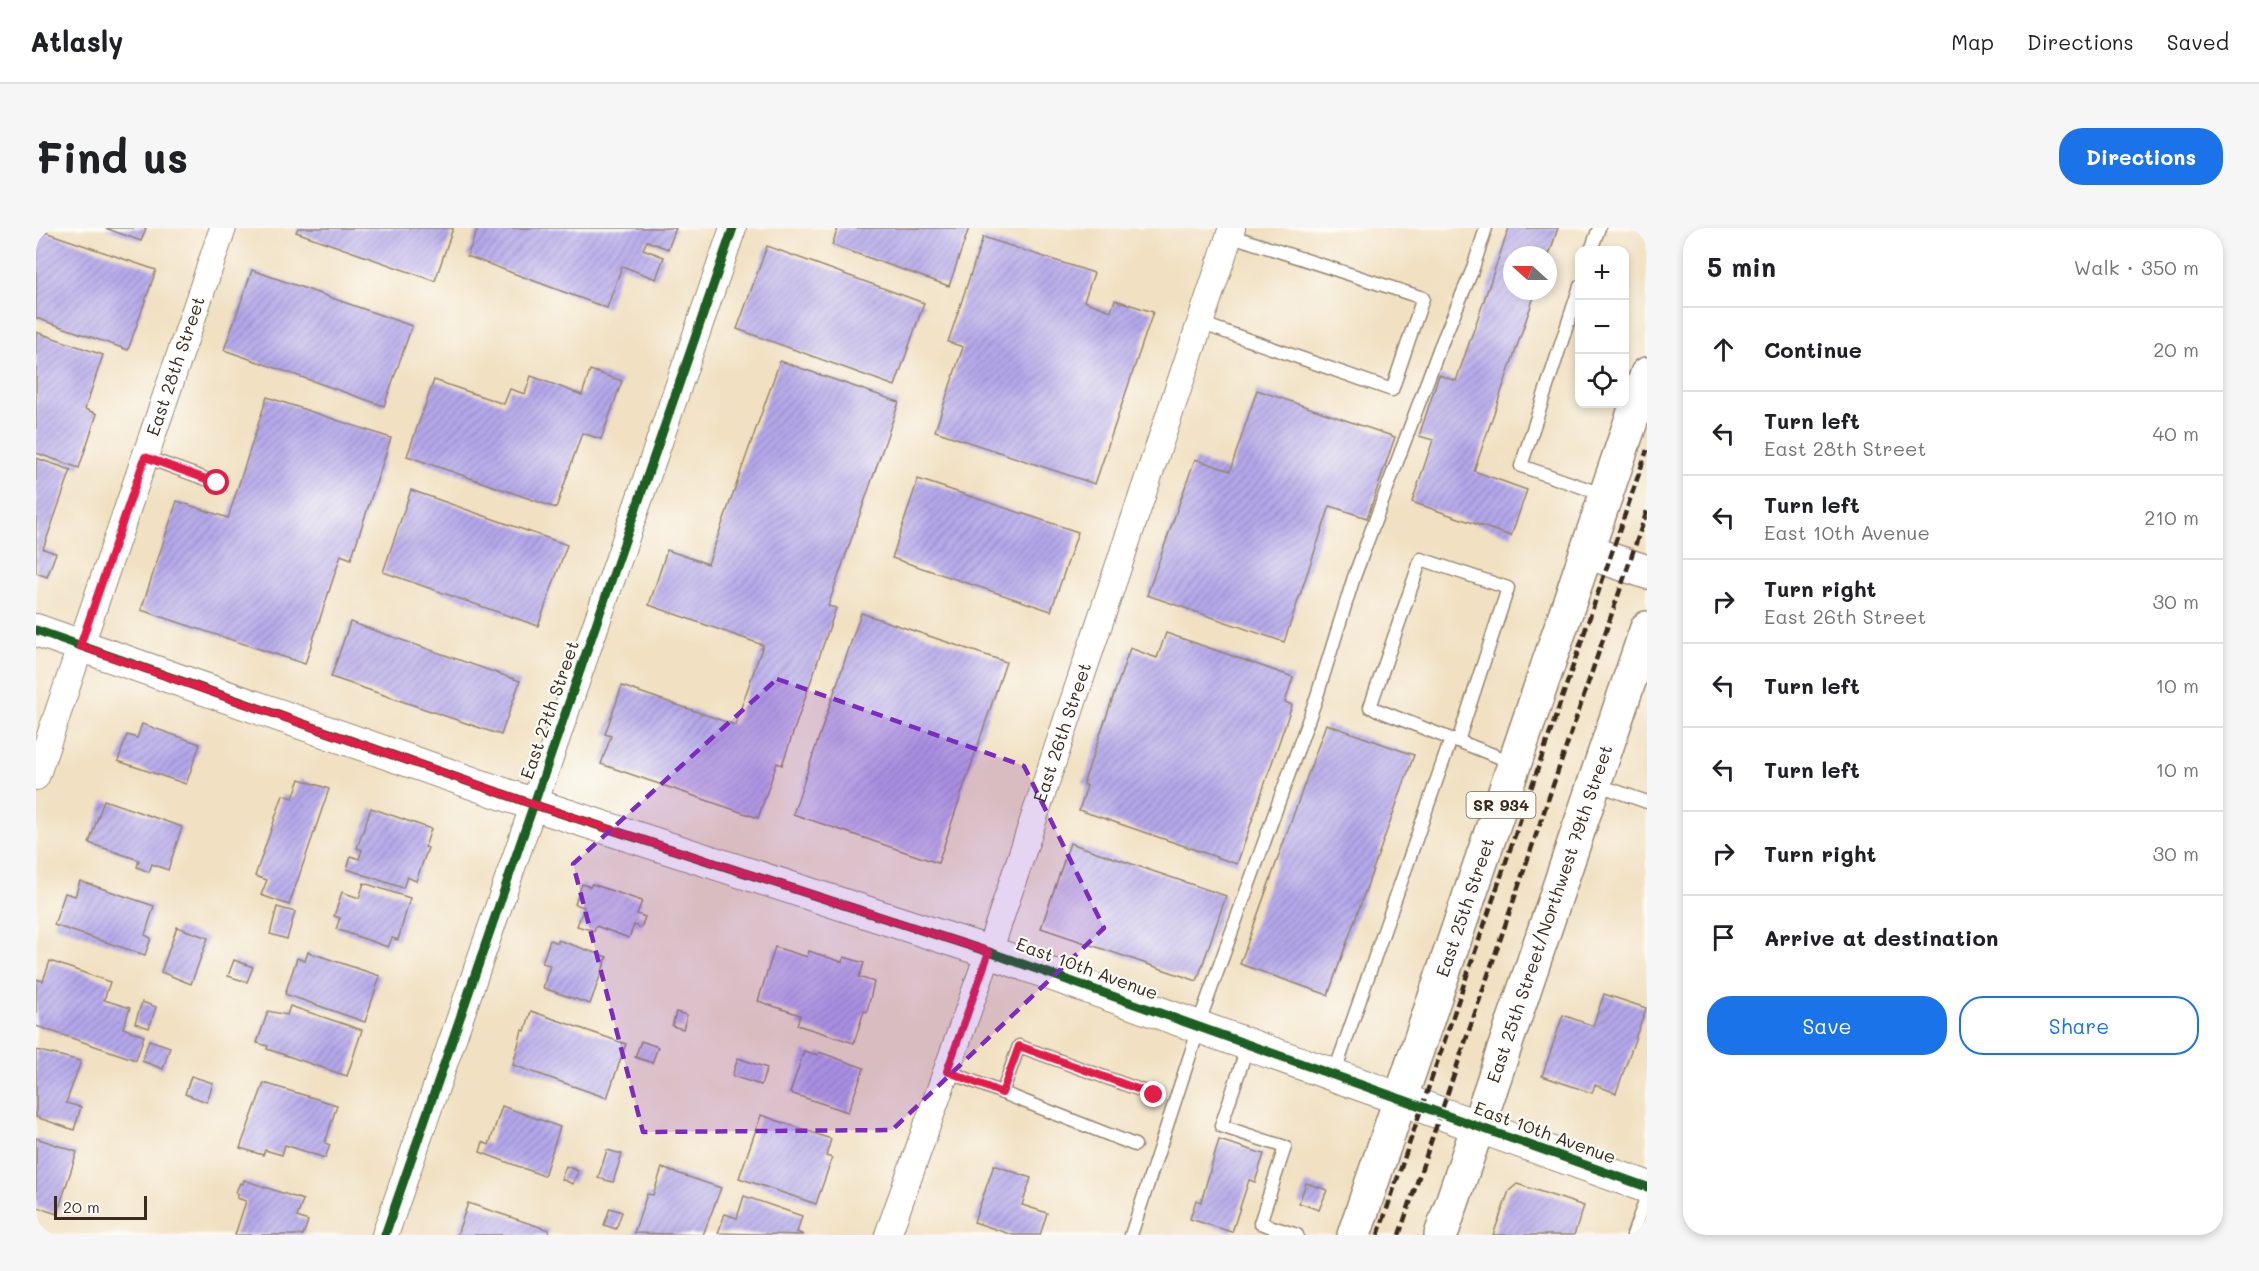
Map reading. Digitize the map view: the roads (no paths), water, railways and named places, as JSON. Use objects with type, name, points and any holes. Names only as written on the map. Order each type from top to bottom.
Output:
[{"type":"main road","name":"East 25th Street","points":[[1354,1235],[1647,374]]},
{"type":"main road","points":[[1587,552],[1647,572]]},
{"type":"main road","name":"East 25th Street/Northwest 79th Street","points":[[1441,1235],[1647,628]]},
{"type":"street","name":"East 28th Street","points":[[36,777],[223,228]]},
{"type":"street","name":"East 27th Street","points":[[385,1235],[733,228]]},
{"type":"street","name":"East 26th Street","points":[[888,1235],[989,952],[1231,232]]},
{"type":"street","name":"East 10th Avenue","points":[[36,630],[535,805],[989,952],[1647,1186]]},
{"type":"lane","points":[[1131,1235],[1198,1027],[1316,699],[1354,577],[1440,346],[1472,271],[1486,228]]},
{"type":"lane","points":[[1592,246],[1599,228]]},
{"type":"lane","points":[[1200,323],[1392,390],[1423,298],[1231,232]]},
{"type":"lane","points":[[1575,300],[1521,466],[1606,496]]},
{"type":"lane","points":[[145,457],[217,483]]},
{"type":"lane","points":[[1334,1075],[1454,740],[1508,588],[1421,559],[1370,707],[1454,740],[1515,763]]},
{"type":"lane","points":[[1595,784],[1647,801]]},
{"type":"lane","points":[[1248,1044],[1221,1126],[1285,1147],[1260,1223],[1297,1235]]},
{"type":"lane","points":[[1002,1093],[1019,1046],[1154,1095]]},
{"type":"lane","points":[[947,1071],[1135,1145]]},
{"type":"lane","points":[[1633,1235],[1647,1195]]},
{"type":"railway","points":[[1378,1235],[1647,450]]},
{"type":"railway","points":[[1399,1235],[1647,511]]}]
